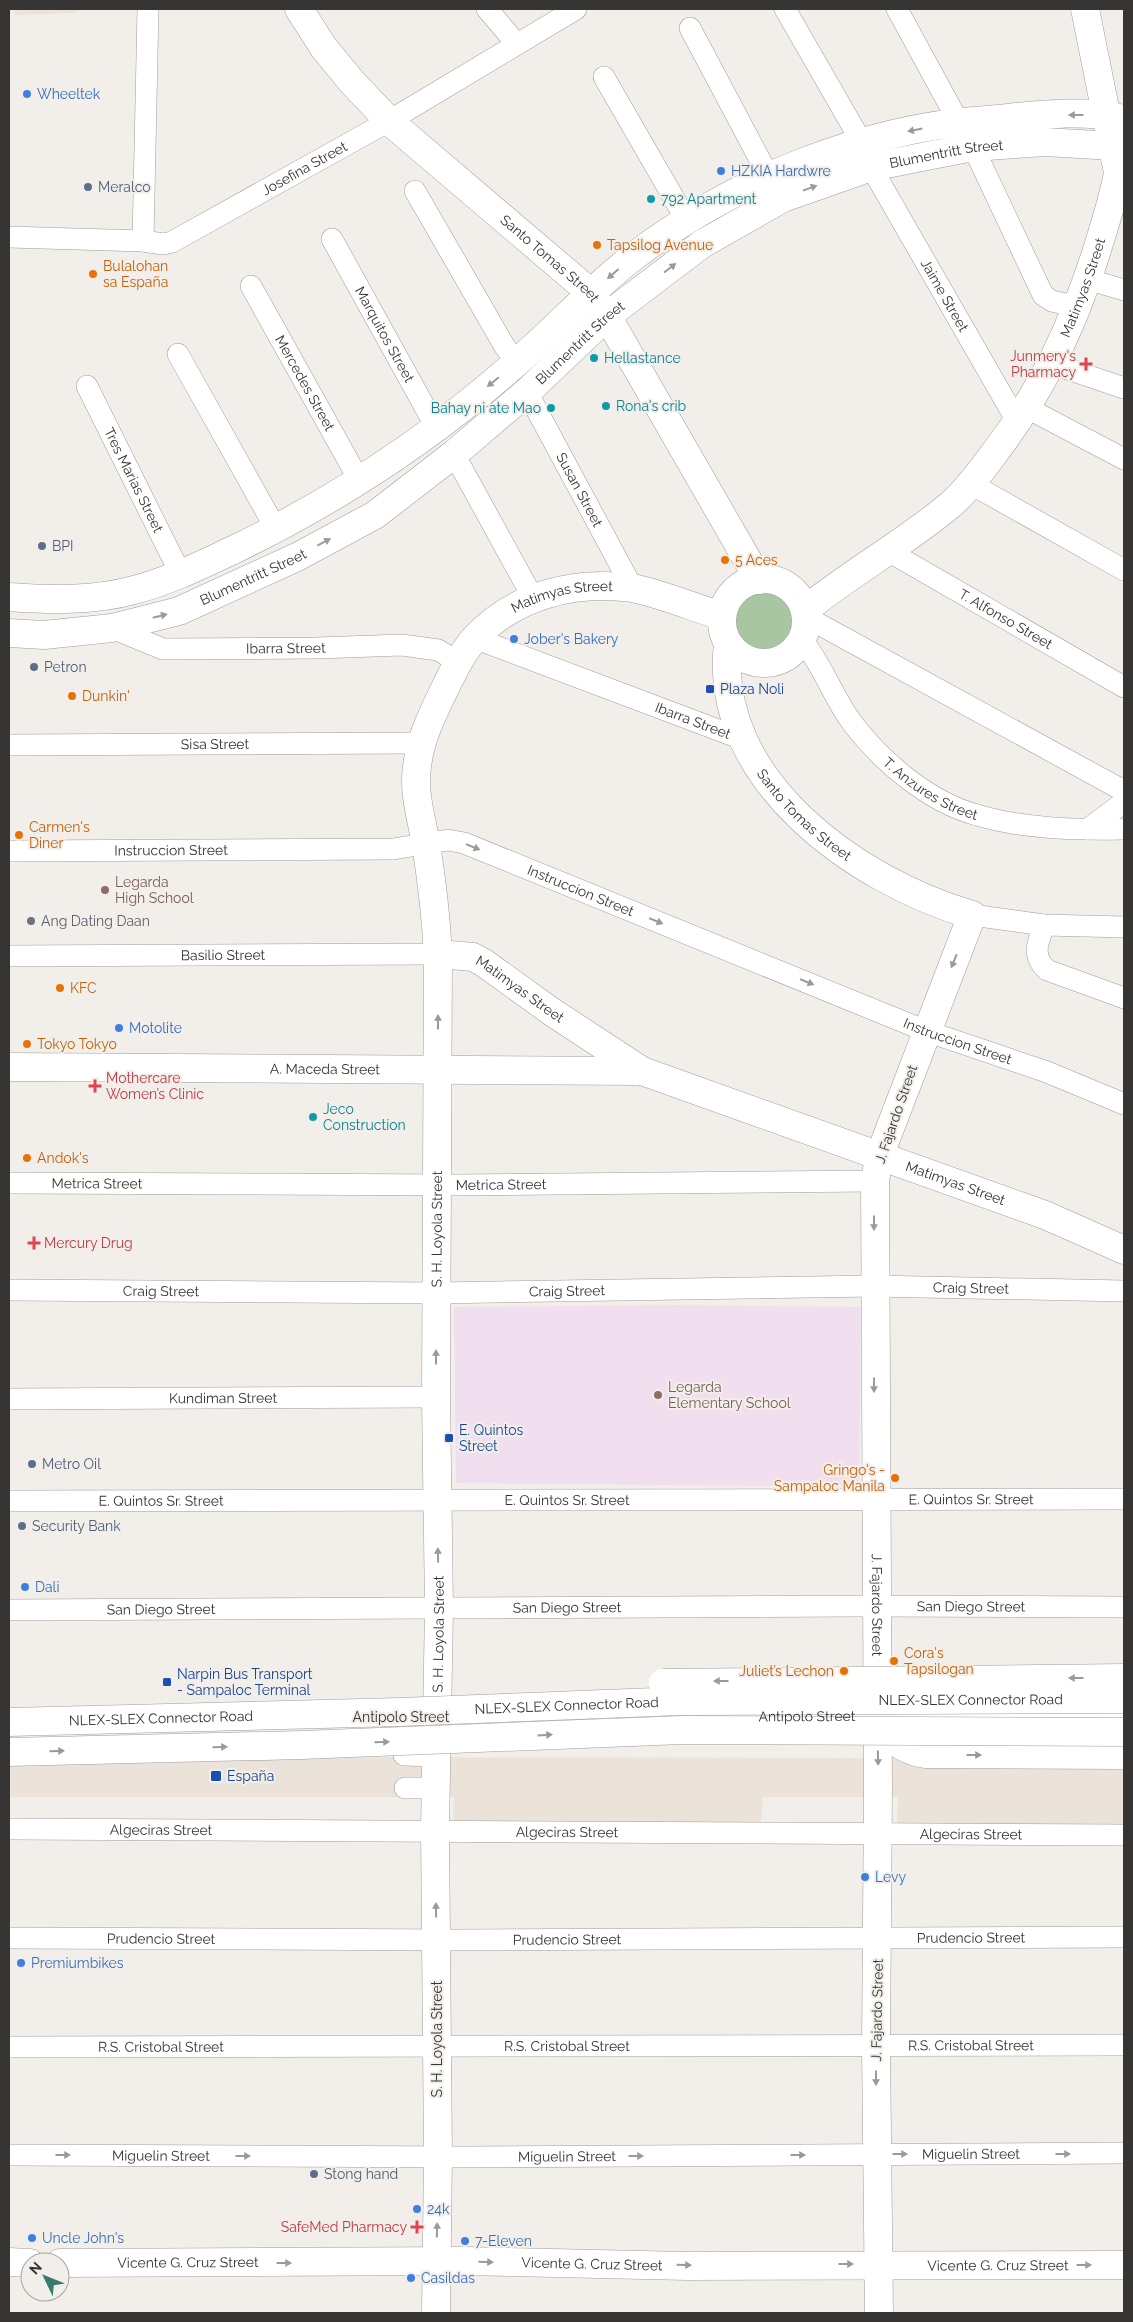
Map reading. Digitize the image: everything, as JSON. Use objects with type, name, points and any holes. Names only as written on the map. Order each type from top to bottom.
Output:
[{"type":"main road","name":"Santo Tomas Street","points":[[299,9],[324,48],[352,82],[389,121],[591,294],[607,316],[759,580]]},
{"type":"main road","name":"Matimyas Street","points":[[804,623],[837,584],[888,551],[950,505],[971,484],[1022,416],[1053,364],[1078,307],[1113,199],[1118,173],[1115,117],[1084,9]]},
{"type":"main road","name":"Blumentritt Street","points":[[9,597],[48,600],[110,595],[133,591],[181,575],[276,529],[359,480],[436,429],[516,363],[633,257],[687,221],[768,175],[861,141],[958,122],[1058,115],[1115,117]]},
{"type":"main road","name":"Blumentritt Street","points":[[9,633],[44,635],[112,628],[179,611],[297,557],[375,515],[454,454],[527,392],[607,316],[710,239],[783,198],[872,167],[974,147],[1045,142],[1118,147]]},
{"type":"main road","points":[[759,580],[774,581],[788,587],[798,597],[804,623],[790,654],[775,662],[757,663],[740,657],[728,644],[722,630],[722,616],[726,603],[734,591],[746,583],[759,580]]},
{"type":"main road","name":"Matimyas Street","points":[[722,616],[633,588],[588,585],[563,588],[533,598],[492,622],[474,638],[458,662],[431,718],[417,767],[417,792],[436,919],[438,954],[473,957],[484,963],[552,1012],[642,1071],[877,1169],[1045,1215],[1124,1250]]},
{"type":"main road","name":"Santo Tomas Street","points":[[728,644],[725,664],[727,687],[742,739],[765,776],[793,809],[828,843],[884,878],[924,899],[972,915]]},
{"type":"main road","name":"J. Fajardo Street","points":[[879,2313],[876,2154],[878,1716],[874,1286],[877,1169],[926,1031],[972,915]]},
{"type":"main road","name":"S. H. Loyola Street","points":[[436,2313],[438,2156],[435,1830],[439,1608],[436,1499],[438,954]]},
{"type":"main road","name":"A. Maceda Street","points":[[9,1067],[642,1071]]},
{"type":"main road","points":[[437,1717],[460,1702],[483,1694],[687,1681],[1124,1678]]},
{"type":"main road","name":"NLEX-SLEX Connector Road","points":[[9,1722],[399,1712],[672,1701],[1124,1699]]},
{"type":"main road","name":"Antipolo Street","points":[[9,1717],[1124,1715]]},
{"type":"main road","points":[[878,1716],[897,1744],[911,1752],[925,1754],[1124,1755]]},
{"type":"main road","name":"NLEX-SLEX Connector Road","points":[[9,1752],[302,1745],[682,1730],[1124,1732]]},
{"type":"main road","name":"Vicente G. Cruz Street","points":[[70,2263],[437,2262],[688,2266],[1124,2265]]},
{"type":"street","points":[[143,241],[148,9]]},
{"type":"street","points":[[487,9],[516,43]]},
{"type":"street","name":"Josefina Street","points":[[9,237],[143,241],[163,244],[172,242],[389,121],[516,43],[576,9]]},
{"type":"street","points":[[785,9],[861,141]]},
{"type":"street","points":[[897,9],[958,122]]},
{"type":"street","points":[[690,28],[768,175]]},
{"type":"street","points":[[604,76],[687,221]]},
{"type":"street","points":[[974,147],[1043,295],[1052,301],[1078,307]]},
{"type":"street","name":"Jaime Street","points":[[872,167],[1022,416]]},
{"type":"street","points":[[415,191],[516,363]]},
{"type":"street","name":"Marquitos Street","points":[[332,239],[436,429]]},
{"type":"street","points":[[1087,279],[1124,290]]},
{"type":"street","name":"Mercedes Street","points":[[251,286],[359,480]]},
{"type":"street","points":[[178,354],[276,529]]},
{"type":"street","points":[[1053,364],[1124,388]]},
{"type":"street","name":"Tres Marias Street","points":[[87,386],[181,575]]},
{"type":"street","name":"Susan Street","points":[[527,392],[633,588]]},
{"type":"street","points":[[1022,416],[1124,459]]},
{"type":"street","points":[[454,454],[533,598]]},
{"type":"street","points":[[971,484],[1124,570]]},
{"type":"street","name":"T. Alfonso Street","points":[[888,551],[1124,687]]},
{"type":"street","points":[[804,623],[1124,792]]},
{"type":"street","name":"T. Anzures Street","points":[[804,623],[810,650],[852,723],[868,743],[912,781],[942,800],[975,815],[1026,825],[1088,829],[1124,828]]},
{"type":"street","name":"Ibarra Street","points":[[112,628],[163,648],[318,648],[402,645],[438,650],[458,662]]},
{"type":"street","name":"Ibarra Street","points":[[474,638],[742,739]]},
{"type":"street","name":"Sisa Street","points":[[9,745],[423,743]]},
{"type":"street","points":[[1088,829],[1124,802]]},
{"type":"street","name":"Instruccion Street","points":[[9,852],[393,849],[448,840],[464,843],[926,1031],[1047,1072],[1124,1104]]},
{"type":"street","points":[[972,915],[1044,925],[1124,927]]},
{"type":"street","points":[[1044,925],[1036,947],[1041,965],[1047,970],[1124,998]]},
{"type":"street","name":"Basilio Street","points":[[9,956],[438,954]]},
{"type":"street","name":"Metrica Street","points":[[9,1183],[437,1185],[877,1169]]},
{"type":"street","name":"Craig Street","points":[[9,1290],[436,1293],[874,1286],[1124,1291]]},
{"type":"street","name":"Kundiman Street","points":[[9,1399],[436,1397]]},
{"type":"street","name":"E. Quintos Sr. Street","points":[[9,1501],[1124,1499]]},
{"type":"street","name":"San Diego Street","points":[[9,1610],[877,1606],[1124,1607]]},
{"type":"street","points":[[404,1755],[436,1756]]},
{"type":"street","points":[[405,1788],[436,1788]]},
{"type":"street","name":"Algeciras Street","points":[[9,1829],[1124,1835]]},
{"type":"street","name":"Prudencio Street","points":[[9,1938],[436,1940],[1124,1937]]},
{"type":"street","name":"R.S. Cristobal Street","points":[[9,2047],[1124,2046]]},
{"type":"street","name":"Miguelin Street","points":[[9,2155],[438,2156],[1124,2153]]},
{"type":"shaded area","points":[[15,9],[76,9],[76,13],[15,15]]},
{"type":"shaded area","name":"Legarda Elementary School","points":[[678,1305],[861,1307],[859,1487],[456,1483],[454,1307]]},
{"type":"shaded area","points":[[9,1757],[1124,1758],[1124,1824],[897,1824],[898,1797],[763,1797],[761,1824],[453,1824],[454,1797],[9,1797]]},
{"type":"green space","points":[[756,590],[768,590],[779,595],[787,603],[792,614],[790,632],[779,645],[768,650],[756,650],[745,645],[737,637],[732,626],[732,614],[737,603],[745,595]]},
{"type":"place","name":"Wheeltek","points":[[27,94]]},
{"type":"place","name":"HZKIA Hardwre","points":[[721,171]]},
{"type":"place","name":"Meralco","points":[[88,187]]},
{"type":"place","name":"792 Apartment","points":[[651,199]]},
{"type":"place","name":"Tapsilog Avenue","points":[[597,245]]},
{"type":"place","name":"Bulalohan sa España","points":[[93,274]]},
{"type":"place","name":"Hellastance","points":[[594,358]]},
{"type":"place","name":"Junmery's Pharmacy","points":[[1086,364]]},
{"type":"place","name":"Rona's crib","points":[[606,406]]},
{"type":"place","name":"Bahay ni ate Mao","points":[[551,408]]},
{"type":"place","name":"BPI","points":[[42,546]]},
{"type":"place","name":"5 Aces","points":[[725,560]]},
{"type":"place","name":"Jober's Bakery","points":[[514,639]]},
{"type":"place","name":"Petron","points":[[34,667]]},
{"type":"place","name":"Plaza Noli","points":[[710,689]]},
{"type":"place","name":"Dunkin'","points":[[72,696]]},
{"type":"place","name":"Carmen's Diner","points":[[19,835]]},
{"type":"place","name":"Legarda High School","points":[[105,890]]},
{"type":"place","name":"Ang Dating Daan","points":[[31,921]]},
{"type":"place","name":"KFC","points":[[60,988]]},
{"type":"place","name":"Motolite","points":[[119,1028]]},
{"type":"place","name":"Tokyo Tokyo","points":[[27,1044]]},
{"type":"place","name":"Mothercare Women’s Clinic","points":[[95,1086]]},
{"type":"place","name":"Jeco Construction","points":[[313,1117]]},
{"type":"place","name":"Andok's","points":[[27,1158]]},
{"type":"place","name":"Mercury Drug","points":[[34,1243]]},
{"type":"place","name":"Legarda Elementary School","points":[[658,1395]]},
{"type":"place","name":"E. Quintos Street","points":[[449,1438]]},
{"type":"place","name":"Metro Oil","points":[[32,1464]]},
{"type":"place","name":"Gringo's - Sampaloc Manila","points":[[895,1478]]},
{"type":"place","name":"Security Bank","points":[[22,1526]]},
{"type":"place","name":"Dali","points":[[25,1587]]},
{"type":"place","name":"Cora's Tapsilogan","points":[[894,1661]]},
{"type":"place","name":"Juliet’s Lechon","points":[[844,1671]]},
{"type":"place","name":"Narpin Bus Transport - Sampaloc Terminal","points":[[167,1682]]},
{"type":"place","name":"España","points":[[216,1776]]},
{"type":"place","name":"Levy","points":[[865,1877]]},
{"type":"place","name":"Premiumbikes","points":[[21,1963]]},
{"type":"place","name":"Stong hand","points":[[314,2174]]},
{"type":"place","name":"24k","points":[[417,2209]]},
{"type":"place","name":"SafeMed Pharmacy","points":[[417,2227]]},
{"type":"place","name":"Uncle John's","points":[[32,2238]]},
{"type":"place","name":"7-Eleven","points":[[465,2241]]},
{"type":"place","name":"Casildas","points":[[411,2278]]}]
